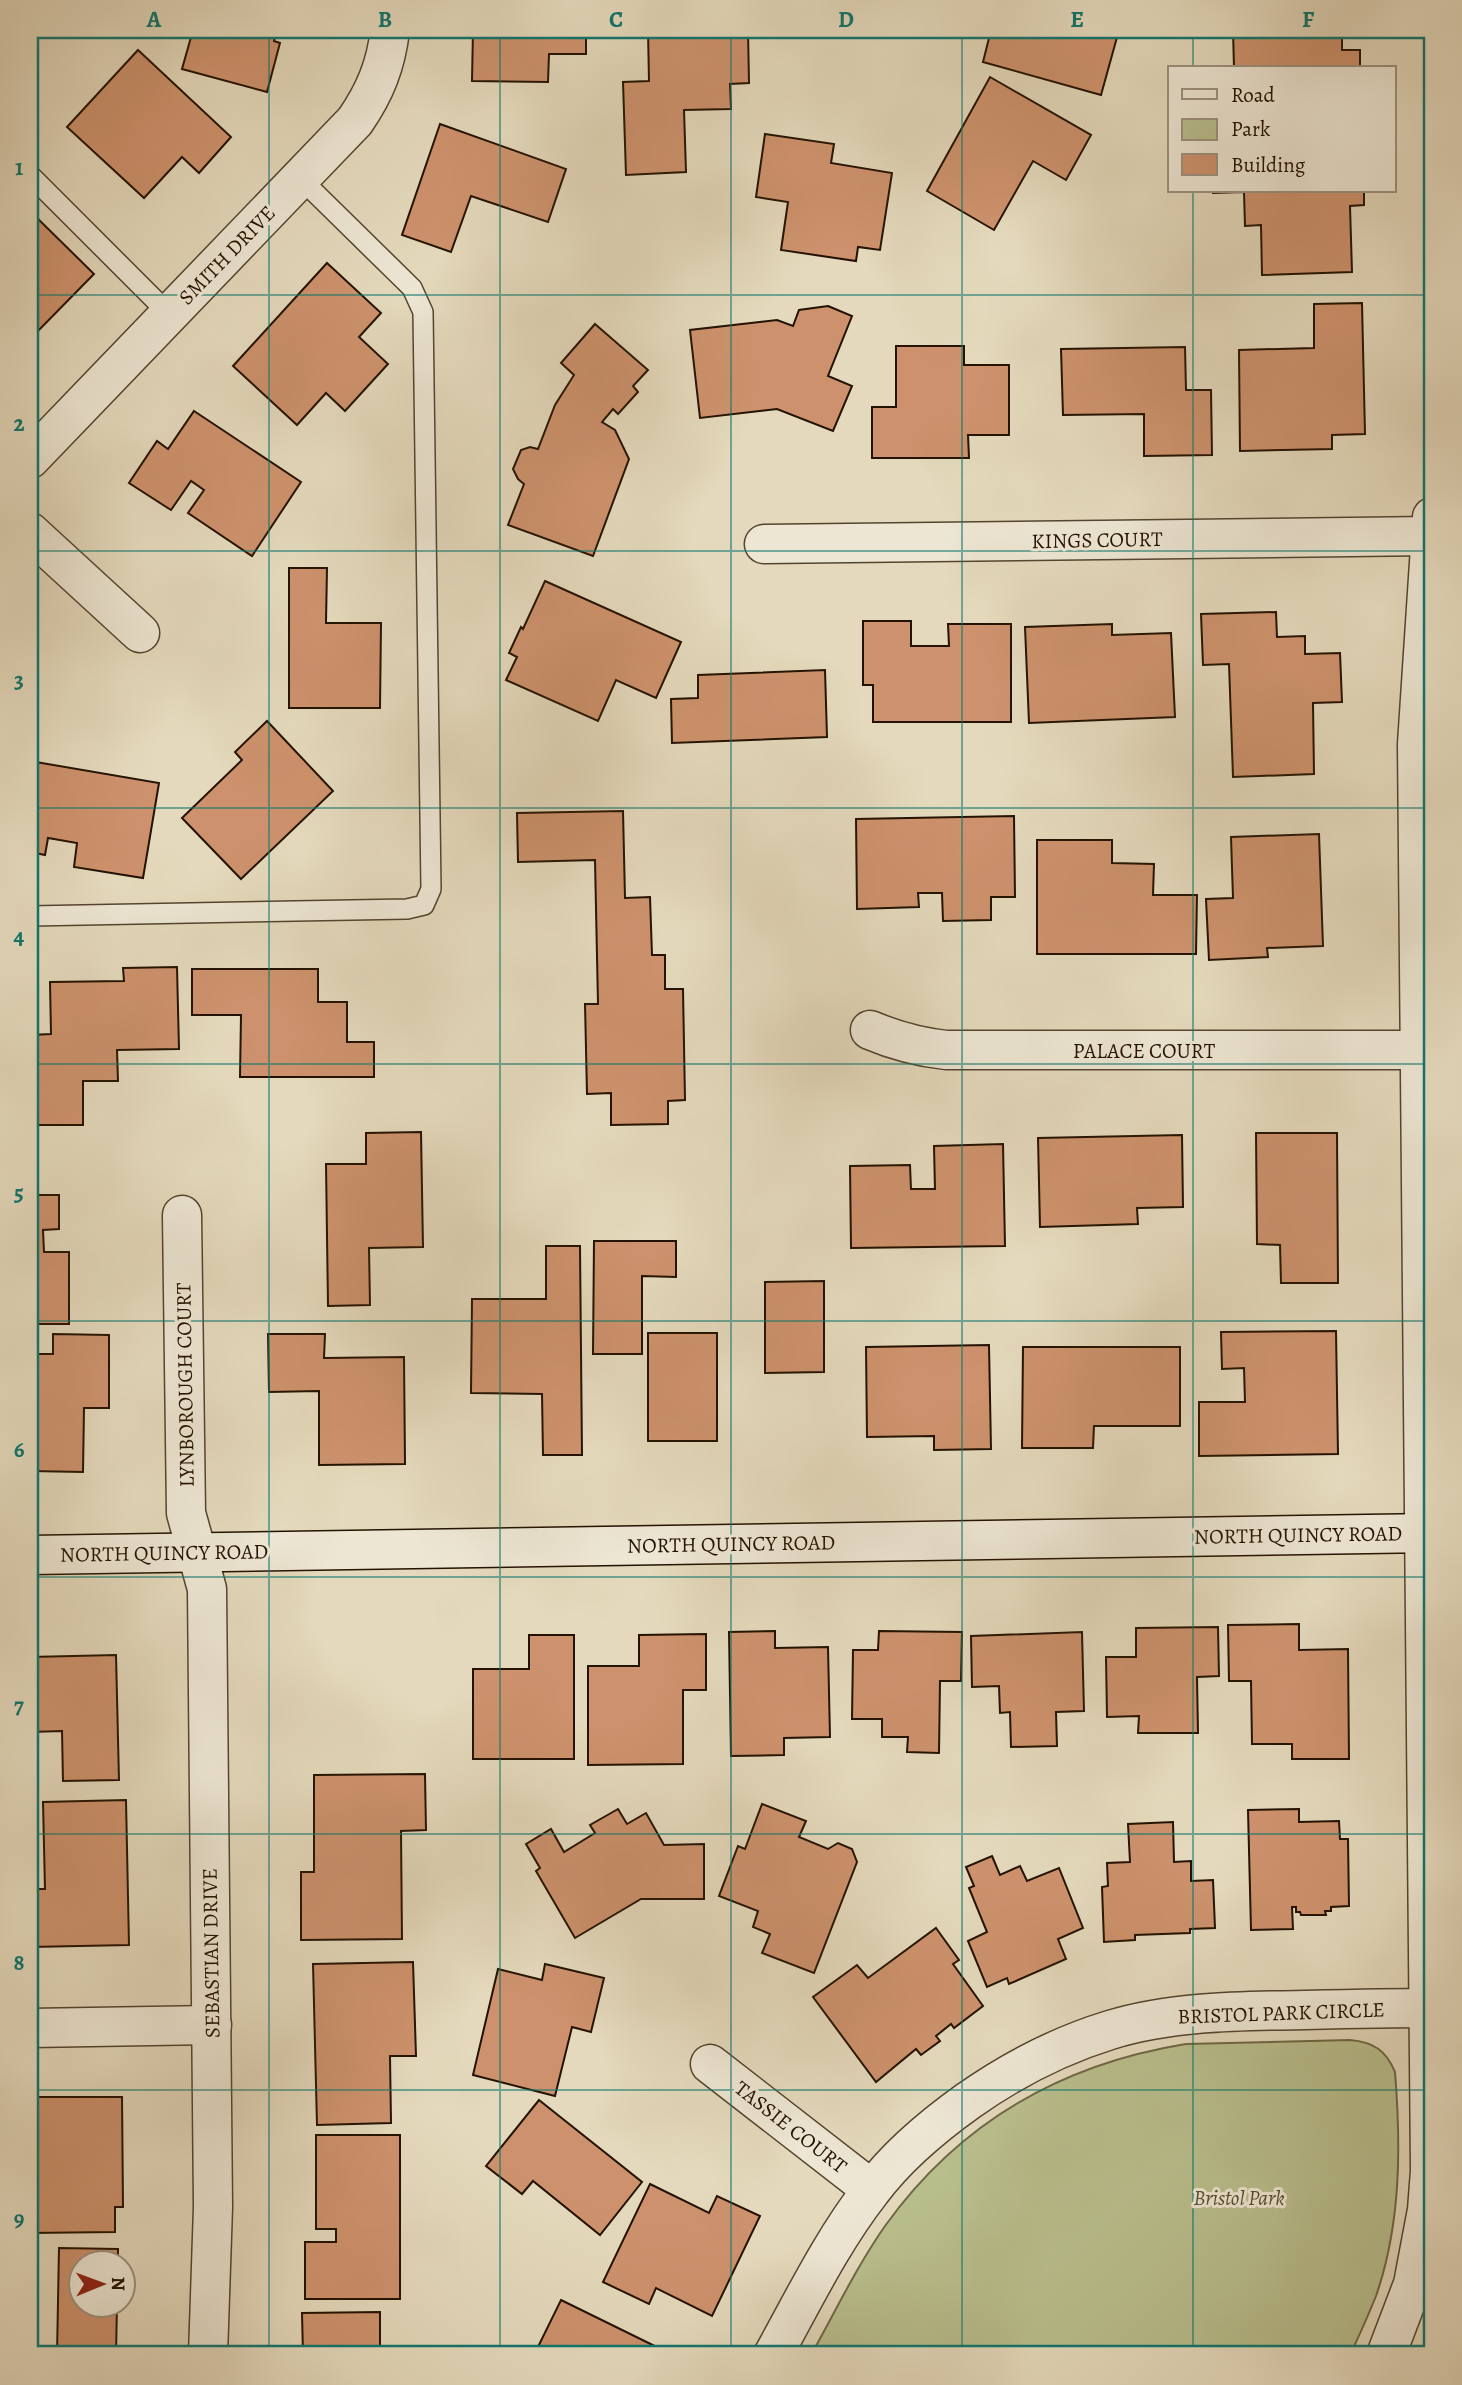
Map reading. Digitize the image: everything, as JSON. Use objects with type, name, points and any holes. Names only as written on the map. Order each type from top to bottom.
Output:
[{"type":"street","name":"SMITH DRIVE","points":[[30,459],[355,121],[384,68],[390,30]]},
{"type":"street","name":"KINGS COURT","points":[[764,544],[1431,526]]},
{"type":"street","points":[[1386,2355],[1413,2284],[1427,2210],[1430,2171],[1428,1533],[1418,744],[1431,526]]},
{"type":"street","points":[[30,532],[140,633]]},
{"type":"street","name":"PALACE COURT","points":[[870,1030],[894,1041],[946,1050],[1420,1050]]},
{"type":"street","name":"LYNBOROUGH COURT","points":[[183,1215],[186,1513],[197,1553]]},
{"type":"street","name":"NORTH QUINCY ROAD","points":[[30,1555],[1428,1533]]},
{"type":"street","name":"SEBASTIAN DRIVE","points":[[197,1553],[207,1589],[213,2207],[208,2355]]},
{"type":"street","name":"BRISTOL PARK CIRCLE","points":[[774,2355],[832,2248],[872,2189],[905,2153],[946,2116],[1004,2075],[1058,2049],[1112,2030],[1172,2017],[1239,2011],[1430,2008]]},
{"type":"street","points":[[30,2028],[212,2025]]},
{"type":"street","name":"TASSIE COURT","points":[[710,2064],[872,2189]]},
{"type":"lane","points":[[30,175],[169,314]]},
{"type":"lane","points":[[30,916],[407,909],[424,905],[428,898],[430,875],[423,312],[420,300],[412,288],[301,179]]},
{"type":"green space","name":"Bristol Park","points":[[1350,2040],[1378,2048],[1395,2072],[1398,2157],[1395,2213],[1384,2269],[1376,2296],[1350,2355],[811,2355],[875,2241],[914,2189],[980,2128],[1017,2104],[1056,2083],[1097,2066],[1140,2053],[1186,2044]]},
{"type":"building","points":[[193,30],[277,30],[274,41],[280,43],[267,92],[182,69]]},
{"type":"building","points":[[473,30],[586,30],[586,54],[549,54],[548,82],[472,81]]},
{"type":"building","points":[[648,30],[748,30],[749,83],[730,84],[731,109],[684,110],[686,172],[626,175],[623,82],[649,81]]},
{"type":"building","points":[[991,30],[1119,30],[1101,95],[983,62]]},
{"type":"building","points":[[1233,30],[1342,30],[1342,50],[1360,50],[1360,66],[1234,66]]},
{"type":"building","points":[[138,50],[231,137],[199,173],[182,157],[144,198],[67,127]]},
{"type":"building","points":[[990,77],[1091,135],[1066,180],[1033,161],[994,230],[927,191]]},
{"type":"building","points":[[440,124],[566,169],[548,222],[471,196],[451,252],[402,235]]},
{"type":"building","points":[[765,134],[834,144],[831,163],[892,173],[880,250],[858,247],[856,261],[781,250],[788,202],[756,197]]},
{"type":"building","points":[[1244,192],[1364,192],[1364,205],[1350,206],[1352,272],[1262,275],[1261,225],[1245,226]]},
{"type":"building","points":[[30,211],[94,274],[30,339]]},
{"type":"building","points":[[327,263],[381,313],[359,337],[388,364],[345,411],[326,393],[297,425],[233,366]]},
{"type":"building","points":[[1362,303],[1365,434],[1332,435],[1332,449],[1240,451],[1239,350],[1314,348],[1314,304]]},
{"type":"building","points":[[828,306],[852,316],[828,376],[852,386],[833,431],[777,409],[700,418],[690,330],[777,320],[793,326],[799,310]]},
{"type":"building","points":[[595,324],[648,370],[633,386],[638,392],[618,414],[613,409],[602,422],[615,430],[629,459],[593,556],[508,525],[524,484],[513,469],[521,450],[530,447],[538,449],[555,405],[574,375],[561,363]]},
{"type":"building","points":[[896,346],[964,346],[964,365],[1009,365],[1009,435],[968,435],[969,458],[872,458],[872,407],[896,407]]},
{"type":"building","points":[[1185,347],[1186,390],[1211,390],[1212,455],[1144,456],[1144,414],[1063,415],[1061,349]]},
{"type":"building","points":[[194,411],[301,482],[252,556],[188,513],[204,490],[191,481],[171,510],[129,483],[157,441],[168,449]]},
{"type":"building","points":[[289,568],[327,568],[326,623],[381,623],[380,708],[289,708]]},
{"type":"building","points":[[545,581],[681,642],[656,698],[616,680],[598,721],[506,680],[517,657],[509,653]]},
{"type":"building","points":[[1276,612],[1277,637],[1305,636],[1305,654],[1340,653],[1342,702],[1313,703],[1314,774],[1233,777],[1229,664],[1203,665],[1201,614]]},
{"type":"building","points":[[863,621],[911,621],[911,646],[949,646],[948,624],[1011,624],[1011,722],[873,722],[873,685],[863,685]]},
{"type":"building","points":[[1112,624],[1112,635],[1171,633],[1175,717],[1029,723],[1025,627]]},
{"type":"building","points":[[825,670],[827,737],[672,743],[671,699],[698,698],[698,675]]},
{"type":"building","points":[[267,721],[333,791],[241,879],[182,818],[242,760],[235,752]]},
{"type":"building","points":[[30,761],[159,783],[143,878],[74,867],[77,843],[48,838],[45,855],[30,852]]},
{"type":"building","points":[[623,811],[625,898],[650,897],[652,955],[665,955],[665,989],[683,989],[685,1100],[668,1101],[668,1124],[611,1125],[611,1093],[587,1094],[585,1004],[598,1004],[595,860],[518,862],[517,813]]},
{"type":"building","points":[[1014,816],[1015,897],[991,897],[991,920],[943,921],[942,893],[918,893],[919,907],[857,909],[856,819]]},
{"type":"building","points":[[1319,834],[1323,946],[1267,948],[1268,957],[1209,960],[1206,899],[1233,898],[1231,837]]},
{"type":"building","points":[[1037,840],[1112,840],[1112,863],[1154,864],[1153,895],[1197,895],[1196,954],[1037,954]]},
{"type":"building","points":[[177,967],[179,1049],[117,1050],[118,1081],[83,1081],[83,1125],[30,1125],[30,1035],[51,1034],[50,982],[124,981],[123,968]]},
{"type":"building","points":[[192,969],[318,969],[318,1002],[347,1002],[347,1042],[374,1042],[374,1077],[240,1077],[241,1015],[192,1015]]},
{"type":"building","points":[[421,1132],[423,1247],[369,1248],[370,1305],[328,1306],[326,1164],[366,1164],[366,1133]]},
{"type":"building","points":[[1256,1133],[1337,1133],[1338,1283],[1281,1283],[1280,1245],[1257,1244]]},
{"type":"building","points":[[1182,1135],[1183,1207],[1137,1208],[1138,1224],[1040,1227],[1038,1138]]},
{"type":"building","points":[[1003,1144],[1005,1246],[851,1248],[850,1166],[910,1165],[911,1189],[935,1189],[934,1146]]},
{"type":"building","points":[[30,1195],[59,1195],[59,1229],[43,1230],[44,1252],[69,1252],[69,1324],[30,1324]]},
{"type":"building","points":[[594,1241],[676,1241],[676,1277],[642,1276],[642,1354],[593,1354]]},
{"type":"building","points":[[546,1246],[580,1246],[582,1455],[543,1455],[542,1394],[471,1393],[472,1299],[546,1299]]},
{"type":"building","points":[[824,1281],[824,1372],[765,1373],[765,1282]]},
{"type":"building","points":[[1336,1331],[1338,1454],[1199,1456],[1199,1402],[1245,1402],[1244,1368],[1222,1369],[1221,1332]]},
{"type":"building","points":[[648,1333],[717,1333],[717,1441],[648,1441]]},
{"type":"building","points":[[53,1334],[109,1335],[109,1408],[84,1408],[83,1472],[30,1471],[30,1354],[53,1354]]},
{"type":"building","points":[[268,1334],[325,1334],[324,1358],[404,1357],[405,1464],[319,1465],[319,1391],[269,1392]]},
{"type":"building","points":[[989,1345],[991,1449],[934,1450],[934,1436],[867,1437],[866,1347]]},
{"type":"building","points":[[1023,1347],[1180,1347],[1180,1426],[1094,1426],[1093,1448],[1022,1448]]},
{"type":"building","points":[[1299,1624],[1299,1650],[1348,1649],[1349,1759],[1292,1759],[1292,1744],[1252,1744],[1251,1681],[1229,1681],[1228,1625]]},
{"type":"building","points":[[1218,1627],[1219,1676],[1197,1677],[1198,1733],[1138,1733],[1139,1716],[1107,1717],[1106,1657],[1136,1657],[1136,1628]]},
{"type":"building","points":[[775,1631],[775,1648],[828,1647],[830,1737],[784,1738],[784,1755],[731,1756],[729,1632]]},
{"type":"building","points":[[879,1631],[962,1632],[961,1681],[940,1681],[939,1753],[907,1752],[908,1737],[882,1737],[882,1719],[852,1719],[853,1650],[878,1650]]},
{"type":"building","points":[[1082,1632],[1084,1711],[1056,1712],[1057,1746],[1011,1747],[1010,1712],[1000,1713],[999,1686],[972,1687],[971,1636]]},
{"type":"building","points":[[706,1634],[706,1690],[683,1690],[683,1764],[588,1765],[588,1666],[639,1666],[639,1635]]},
{"type":"building","points":[[529,1635],[574,1635],[574,1759],[473,1759],[473,1669],[529,1669]]},
{"type":"building","points":[[116,1655],[119,1780],[63,1781],[62,1731],[30,1732],[30,1657]]},
{"type":"building","points":[[425,1774],[426,1830],[401,1831],[402,1939],[301,1940],[301,1872],[314,1872],[314,1775]]},
{"type":"building","points":[[126,1800],[129,1945],[30,1947],[30,1889],[45,1889],[43,1802]]},
{"type":"building","points":[[762,1804],[806,1821],[799,1837],[828,1849],[838,1843],[852,1849],[857,1862],[814,1973],[762,1953],[770,1934],[753,1927],[758,1911],[719,1896],[738,1846],[745,1849]]},
{"type":"building","points":[[618,1809],[627,1824],[646,1813],[664,1845],[704,1844],[704,1899],[641,1899],[575,1938],[536,1871],[540,1868],[526,1844],[551,1829],[564,1852],[595,1833],[590,1825]]},
{"type":"building","points":[[1299,1809],[1299,1822],[1339,1821],[1340,1839],[1348,1839],[1349,1906],[1331,1907],[1331,1911],[1325,1911],[1326,1915],[1301,1915],[1296,1912],[1296,1907],[1292,1907],[1293,1929],[1251,1930],[1248,1810]]},
{"type":"building","points":[[1173,1822],[1174,1862],[1191,1861],[1191,1881],[1213,1880],[1215,1928],[1190,1929],[1190,1933],[1135,1935],[1135,1940],[1104,1942],[1102,1887],[1108,1886],[1107,1863],[1130,1862],[1128,1824]]},
{"type":"building","points":[[992,1856],[1000,1875],[1020,1866],[1027,1881],[1059,1868],[1083,1928],[1058,1939],[1066,1959],[1009,1984],[1007,1978],[987,1987],[968,1941],[987,1932],[969,1888],[974,1886],[966,1867]]},
{"type":"building","points":[[936,1928],[959,1960],[953,1964],[983,2006],[954,2028],[951,2024],[936,2036],[940,2041],[921,2055],[916,2049],[876,2082],[813,1997],[857,1965],[868,1978]]},
{"type":"building","points":[[413,1962],[416,2056],[390,2056],[391,2123],[317,2125],[313,1964]]},
{"type":"building","points":[[545,1964],[604,1978],[591,2032],[572,2027],[555,2096],[473,2075],[498,1969],[542,1980]]},
{"type":"building","points":[[30,2097],[122,2097],[123,2207],[115,2207],[115,2232],[30,2233]]},
{"type":"building","points":[[539,2100],[642,2182],[600,2235],[533,2181],[522,2194],[486,2166]]},
{"type":"building","points":[[316,2135],[400,2135],[400,2299],[305,2299],[305,2242],[336,2242],[336,2229],[316,2229]]},
{"type":"building","points":[[650,2184],[709,2213],[717,2196],[760,2216],[712,2316],[656,2288],[649,2304],[603,2282]]},
{"type":"building","points":[[59,2248],[66,2248],[66,2318],[117,2318],[116,2355],[57,2355]]},
{"type":"building","points":[[561,2300],[669,2353],[668,2355],[534,2355]]},
{"type":"building","points":[[380,2312],[380,2355],[303,2355],[302,2313]]}]
